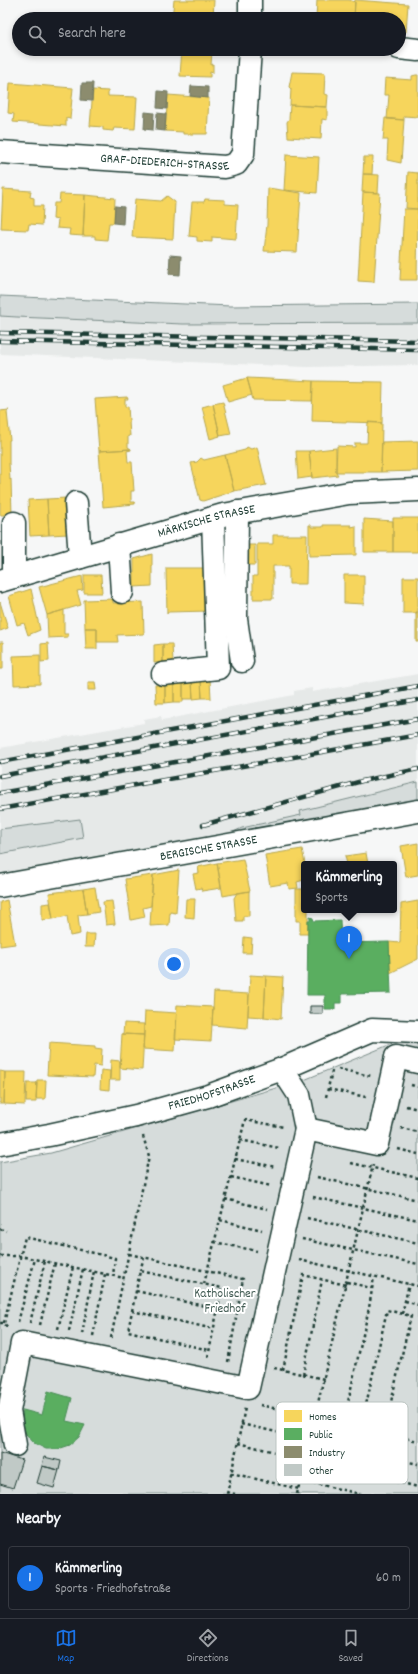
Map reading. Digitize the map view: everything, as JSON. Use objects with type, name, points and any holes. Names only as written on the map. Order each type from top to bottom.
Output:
[{"type":"street","points":[[250,0],[250,12]]},
{"type":"street","points":[[406,49],[418,50]]},
{"type":"street","name":"GRAF-DIEDERICH-STRASSE","points":[[0,152],[225,167],[236,164],[243,154],[250,56]]},
{"type":"street","name":"MÄRKISCHE STRASSE","points":[[7,579],[237,512],[349,493],[418,490]]},
{"type":"street","points":[[76,503],[80,557]]},
{"type":"street","points":[[237,512],[236,619],[242,661]]},
{"type":"street","points":[[163,674],[218,668],[213,518]]},
{"type":"street","points":[[7,579],[14,523]]},
{"type":"street","points":[[119,546],[122,592]]},
{"type":"street","name":"BERGISCHE STRASSE","points":[[0,886],[418,811]]},
{"type":"street","name":"FRIEDHOFSTRASSE","points":[[0,1144],[136,1116],[208,1096],[282,1069],[372,1030],[418,1032]]},
{"type":"street","points":[[306,1130],[377,1144],[396,1057],[418,1062]]},
{"type":"street","points":[[15,1445],[9,1411],[22,1343],[58,1349],[214,1382],[247,1395],[288,1213],[304,1178],[306,1130],[299,1095],[282,1069]]},
{"type":"path","points":[[326,1097],[332,1068]]},
{"type":"path","points":[[204,1284],[245,1120],[306,1130]]},
{"type":"path","points":[[240,1140],[304,1178],[363,1208],[418,1220]]},
{"type":"path","points":[[319,1402],[377,1144]]},
{"type":"path","points":[[58,1349],[124,1278],[149,1156]]},
{"type":"path","points":[[235,1159],[304,1178],[367,1188],[418,1200]]},
{"type":"path","points":[[350,1162],[418,1178]]},
{"type":"path","points":[[231,1177],[304,1178]]},
{"type":"path","points":[[225,1199],[418,1243]]},
{"type":"path","points":[[220,1220],[349,1271],[418,1286]]},
{"type":"path","points":[[0,1229],[6,1231]]},
{"type":"path","points":[[0,1323],[4,1324],[25,1237],[115,1258],[113,1276]]},
{"type":"path","points":[[214,1242],[354,1250],[418,1264]]},
{"type":"path","points":[[129,1254],[243,1279],[214,1382]]},
{"type":"path","points":[[0,1256],[20,1256],[124,1278]]},
{"type":"path","points":[[144,1257],[128,1331],[209,1350]]},
{"type":"path","points":[[35,1259],[58,1349]]},
{"type":"path","points":[[45,1261],[58,1349]]},
{"type":"path","points":[[56,1263],[58,1349]]},
{"type":"path","points":[[58,1349],[73,1267]]},
{"type":"path","points":[[58,1349],[83,1269]]},
{"type":"path","points":[[140,1271],[222,1288],[209,1350],[214,1382]]},
{"type":"path","points":[[58,1349],[94,1272]]},
{"type":"path","points":[[58,1349],[105,1274]]},
{"type":"path","points":[[283,1370],[303,1275],[322,1280],[371,1288]]},
{"type":"path","points":[[348,1402],[369,1308],[371,1288],[374,1277]]},
{"type":"path","points":[[303,1375],[322,1280]]},
{"type":"path","points":[[402,1314],[409,1284]]},
{"type":"path","points":[[136,1291],[218,1309]]},
{"type":"path","points":[[405,1301],[418,1305]]},
{"type":"path","points":[[367,1402],[387,1310],[411,1316],[391,1402]]},
{"type":"path","points":[[132,1311],[214,1329]]},
{"type":"path","points":[[254,1363],[324,1379]]},
{"type":"path","points":[[235,1494],[227,1493],[247,1395],[276,1405]]},
{"type":"path","points":[[241,1424],[276,1432]]},
{"type":"path","points":[[408,1439],[418,1441]]},
{"type":"path","points":[[238,1443],[276,1452]]},
{"type":"path","points":[[408,1462],[418,1464]]},
{"type":"path","points":[[231,1473],[276,1484]]},
{"type":"path","points":[[278,1484],[299,1489]]},
{"type":"path","points":[[298,1494],[300,1484]]},
{"type":"path","points":[[318,1484],[360,1494]]},
{"type":"path","points":[[406,1484],[418,1487]]},
{"type":"shaded area","points":[[0,316],[183,324],[418,323],[418,365],[306,367],[0,354]]},
{"type":"shaded area","points":[[418,674],[418,782],[300,811],[302,815],[242,828],[222,837],[0,876],[0,748],[144,723],[144,719],[161,716],[162,720],[294,695],[294,691],[312,688],[312,692]]},
{"type":"green space","points":[[0,296],[231,306],[418,304],[418,323],[183,324],[0,316]]},
{"type":"green space","points":[[418,782],[418,803],[222,837],[242,828],[301,815],[300,811]]},
{"type":"green space","points":[[80,819],[83,838],[0,854],[0,829]]},
{"type":"green space","name":"Katholischer Friedhof","points":[[396,1042],[418,1043],[418,1494],[0,1494],[0,1162],[51,1153],[304,1080]]},
{"type":"building: Homes","points":[[174,0],[214,0],[213,12],[173,12]]},
{"type":"building: Homes","points":[[317,0],[349,0],[355,2],[354,12],[316,12]]},
{"type":"building: Homes","points":[[355,0],[408,4],[406,32],[406,12],[354,12]]},
{"type":"building: Homes","points":[[181,56],[212,56],[211,65],[213,64],[213,73],[210,72],[210,77],[180,76]]},
{"type":"building: Homes","points":[[292,72],[325,73],[324,94],[328,95],[327,107],[290,105],[291,89],[289,87]]},
{"type":"building: Homes","points":[[418,75],[418,117],[404,116],[404,120],[387,119],[389,95],[384,95],[385,78],[412,80],[412,76]]},
{"type":"building: Homes","points":[[10,83],[73,88],[70,119],[66,118],[66,126],[13,122],[14,114],[8,113]]},
{"type":"building: Homes","points":[[93,90],[108,91],[108,96],[137,97],[135,129],[114,128],[113,131],[103,130],[103,127],[90,126]]},
{"type":"building: Homes","points":[[168,95],[209,98],[207,134],[183,134],[183,132],[165,131]]},
{"type":"building: Homes","points":[[290,105],[327,107],[327,120],[322,119],[321,139],[288,137],[287,122],[289,119]]},
{"type":"building: Homes","points":[[385,118],[404,120],[401,163],[387,160],[388,140],[383,140]]},
{"type":"building: Homes","points":[[286,155],[319,157],[317,193],[284,190]]},
{"type":"building: Homes","points":[[364,157],[373,157],[372,174],[363,174]]},
{"type":"building: Homes","points":[[408,172],[418,173],[418,209],[406,208]]},
{"type":"building: Homes","points":[[363,174],[379,175],[378,193],[362,192]]},
{"type":"building: Homes","points":[[268,188],[301,193],[297,252],[264,251],[267,225]]},
{"type":"building: Homes","points":[[3,189],[31,191],[30,197],[34,198],[34,206],[43,206],[42,225],[29,224],[28,230],[1,229]]},
{"type":"building: Homes","points":[[363,192],[380,193],[374,282],[358,281]]},
{"type":"building: Homes","points":[[60,194],[85,195],[83,236],[69,235],[70,229],[57,228],[58,220],[53,219],[54,203],[59,203]]},
{"type":"building: Homes","points":[[85,195],[115,198],[114,223],[109,223],[107,240],[95,239],[95,236],[83,236]]},
{"type":"building: Homes","points":[[167,196],[175,202],[173,239],[132,237],[135,199],[161,201]]},
{"type":"building: Homes","points":[[205,199],[225,200],[225,204],[238,205],[236,239],[212,237],[212,242],[197,241],[197,237],[189,236],[192,202],[204,202]]},
{"type":"building: Homes","points":[[404,209],[418,209],[417,280],[400,280]]},
{"type":"building: Homes","points":[[247,378],[252,395],[228,402],[223,385]]},
{"type":"building: Homes","points":[[247,378],[313,381],[312,401],[253,400]]},
{"type":"building: Homes","points":[[313,381],[383,382],[382,423],[312,421]]},
{"type":"building: Homes","points":[[127,397],[128,399],[125,399],[125,407],[128,406],[130,436],[128,436],[128,447],[131,449],[99,451],[95,399]]},
{"type":"building: Homes","points":[[223,402],[231,434],[220,436],[213,404]]},
{"type":"building: Homes","points":[[213,404],[220,436],[210,439],[202,407]]},
{"type":"building: Homes","points":[[9,410],[7,412],[10,440],[9,463],[12,515],[0,515],[0,411]]},
{"type":"building: Homes","points":[[368,422],[382,423],[381,472],[336,472],[337,446],[355,447],[355,443],[367,443]]},
{"type":"building: Homes","points":[[418,441],[418,471],[381,472],[382,442]]},
{"type":"building: Homes","points":[[247,447],[251,449],[257,447],[266,485],[234,491],[225,455],[245,450]]},
{"type":"building: Homes","points":[[336,448],[336,472],[338,475],[312,478],[309,451]]},
{"type":"building: Homes","points":[[131,449],[127,451],[128,462],[132,462],[134,491],[131,491],[131,502],[135,502],[135,504],[103,507],[99,451]]},
{"type":"building: Homes","points":[[296,451],[309,451],[312,477],[298,479]]},
{"type":"building: Homes","points":[[225,455],[234,491],[203,501],[200,500],[191,463],[197,462],[201,458],[204,460]]},
{"type":"building: Homes","points":[[66,498],[68,534],[49,535],[47,499]]},
{"type":"building: Homes","points":[[47,499],[49,535],[30,536],[28,500]]},
{"type":"building: Homes","points":[[393,518],[418,518],[418,552],[393,552]]},
{"type":"building: Homes","points":[[364,519],[393,521],[393,552],[364,552]]},
{"type":"building: Homes","points":[[309,525],[311,525],[311,527],[323,527],[323,525],[356,526],[356,555],[309,556]]},
{"type":"building: Homes","points":[[273,535],[307,535],[306,584],[289,584],[289,566],[273,566],[273,599],[253,599],[253,576],[257,576],[257,544],[273,544]]},
{"type":"building: Homes","points":[[246,545],[255,545],[255,565],[245,565]]},
{"type":"building: Homes","points":[[152,554],[152,586],[134,587],[134,559]]},
{"type":"building: Homes","points":[[166,568],[209,568],[210,611],[168,612],[167,614]]},
{"type":"building: Homes","points":[[84,575],[101,575],[102,593],[84,593]]},
{"type":"building: Homes","points":[[344,575],[364,575],[364,604],[344,603]]},
{"type":"building: Homes","points":[[82,576],[83,590],[77,591],[81,605],[47,615],[39,587]]},
{"type":"building: Homes","points":[[403,577],[418,577],[418,612],[416,613],[403,613]]},
{"type":"building: Homes","points":[[31,589],[40,630],[28,635],[24,623],[17,625],[9,596]]},
{"type":"building: Homes","points":[[113,599],[113,603],[143,602],[144,634],[117,635],[118,642],[97,642],[97,628],[85,628],[84,600]]},
{"type":"building: Homes","points":[[0,602],[8,628],[0,631]]},
{"type":"building: Homes","points":[[64,610],[64,634],[68,634],[68,637],[48,638],[47,615]]},
{"type":"building: Homes","points":[[416,612],[418,612],[418,642],[416,642]]},
{"type":"building: Homes","points":[[85,628],[97,628],[97,649],[86,649]]},
{"type":"building: Homes","points":[[0,642],[3,642],[3,669],[0,669]]},
{"type":"building: Homes","points":[[48,643],[49,661],[41,662],[41,644]]},
{"type":"building: Homes","points":[[163,644],[172,644],[173,662],[163,662]]},
{"type":"building: Homes","points":[[163,644],[163,662],[154,663],[154,645]]},
{"type":"building: Homes","points":[[40,655],[40,684],[14,685],[13,656]]},
{"type":"building: Homes","points":[[201,680],[210,680],[211,698],[202,698]]},
{"type":"building: Homes","points":[[201,680],[202,698],[193,699],[192,681]]},
{"type":"building: Homes","points":[[183,681],[192,681],[193,699],[183,699]]},
{"type":"building: Homes","points":[[88,682],[95,682],[96,690],[88,690]]},
{"type":"building: Homes","points":[[174,684],[174,702],[165,703],[165,685]]},
{"type":"building: Homes","points":[[174,684],[183,684],[183,702],[174,702]]},
{"type":"building: Homes","points":[[155,685],[165,685],[165,703],[156,703]]},
{"type":"building: Homes","points":[[418,843],[418,875],[406,877],[401,846]]},
{"type":"building: Homes","points":[[302,849],[304,861],[301,861],[301,881],[297,882],[298,888],[289,889],[288,883],[270,886],[265,855]]},
{"type":"building: Homes","points":[[366,853],[367,861],[346,861],[345,856]]},
{"type":"building: Homes","points":[[243,859],[250,891],[223,896],[217,863]]},
{"type":"building: Homes","points":[[217,863],[221,888],[202,891],[201,888],[196,889],[193,874],[199,873],[198,867]]},
{"type":"building: Homes","points":[[179,870],[176,913],[170,912],[169,925],[150,926],[153,875]]},
{"type":"building: Homes","points":[[153,875],[151,906],[143,908],[145,917],[131,920],[125,879]]},
{"type":"building: Homes","points":[[95,887],[99,912],[87,914],[83,889]]},
{"type":"building: Homes","points":[[83,889],[87,914],[78,915],[80,934],[70,936],[67,916],[53,919],[49,893]]},
{"type":"building: Homes","points":[[296,889],[301,889],[301,913],[308,913],[308,934],[300,934],[300,921],[296,921]]},
{"type":"building: Homes","points":[[249,891],[249,916],[243,916],[243,921],[236,921],[234,898],[237,893]]},
{"type":"building: Homes","points":[[186,899],[195,899],[194,918],[185,917]]},
{"type":"building: Homes","points":[[7,900],[15,944],[0,946],[0,902]]},
{"type":"building: Homes","points":[[112,901],[115,924],[106,925],[103,902]]},
{"type":"building: Homes","points":[[418,901],[418,959],[390,973],[389,942],[400,943],[401,904]]},
{"type":"building: Homes","points":[[50,903],[53,919],[42,920],[42,904]]},
{"type":"building: Homes","points":[[86,934],[95,934],[94,947],[85,947]]},
{"type":"building: Homes","points":[[244,937],[252,938],[251,953],[243,953]]},
{"type":"building: Homes","points":[[250,975],[266,976],[264,1017],[248,1016]]},
{"type":"building: Homes","points":[[266,976],[283,977],[281,1019],[264,1017]]},
{"type":"building: Homes","points":[[214,992],[249,994],[247,1028],[212,1025]]},
{"type":"building: Homes","points":[[177,1005],[213,1007],[211,1041],[175,1039]]},
{"type":"building: Homes","points":[[145,1011],[177,1013],[175,1051],[143,1049]]},
{"type":"building: Homes","points":[[124,1023],[144,1024],[144,1035],[123,1034]]},
{"type":"building: Homes","points":[[122,1034],[144,1035],[142,1070],[120,1068]]},
{"type":"building: Homes","points":[[49,1043],[95,1046],[95,1048],[102,1049],[101,1066],[94,1065],[93,1077],[47,1075]]},
{"type":"building: Homes","points":[[111,1060],[120,1061],[120,1080],[110,1080]]},
{"type":"building: Homes","points":[[101,1070],[110,1071],[109,1090],[100,1089]]},
{"type":"building: Homes","points":[[0,1071],[5,1072],[4,1104],[0,1104]]},
{"type":"building: Homes","points":[[5,1072],[26,1072],[25,1105],[4,1104]]},
{"type":"building: Homes","points":[[37,1080],[46,1080],[45,1099],[36,1099]]},
{"type":"building: Homes","points":[[27,1083],[37,1083],[36,1102],[26,1102]]},
{"type":"building: Public","points":[[310,917],[313,918],[314,921],[340,920],[341,943],[389,942],[391,993],[342,994],[342,1003],[335,1003],[335,1009],[325,1009],[325,995],[307,995],[308,921],[310,921]]},
{"type":"building: Public","points":[[48,1391],[72,1398],[66,1421],[85,1425],[79,1437],[70,1445],[58,1449],[46,1449],[34,1443],[26,1434],[22,1422],[23,1410],[42,1415]]},
{"type":"building: Industry","points":[[82,83],[93,83],[92,101],[81,100]]},
{"type":"building: Industry","points":[[191,86],[208,87],[208,98],[190,96]]},
{"type":"building: Industry","points":[[158,91],[168,92],[167,109],[157,108]]},
{"type":"building: Industry","points":[[145,112],[154,113],[153,130],[144,129]]},
{"type":"building: Industry","points":[[157,113],[166,114],[165,131],[156,130]]},
{"type":"building: Industry","points":[[115,206],[124,207],[123,224],[114,223]]},
{"type":"building: Industry","points":[[170,255],[181,256],[180,275],[169,274]]},
{"type":"building: Other","points":[[310,1006],[323,1006],[323,1014],[310,1014]]},
{"type":"building: Other","points":[[0,1453],[22,1460],[13,1488],[0,1484]]},
{"type":"building: Other","points":[[44,1457],[61,1461],[59,1470],[42,1466]]},
{"type":"building: Other","points":[[42,1466],[59,1470],[54,1488],[37,1483]]},
{"type":"railway","points":[[0,333],[418,341]]},
{"type":"railway","points":[[0,341],[418,350]]},
{"type":"railway","points":[[0,762],[418,686]]},
{"type":"railway","points":[[0,776],[418,700]]},
{"type":"railway","points":[[0,793],[418,719]]},
{"type":"railway","points":[[0,809],[418,735]]},
{"type":"railway","points":[[203,825],[362,781],[418,769]]},
{"type":"place","name":"Kämmerling","points":[[349,959]]}]
